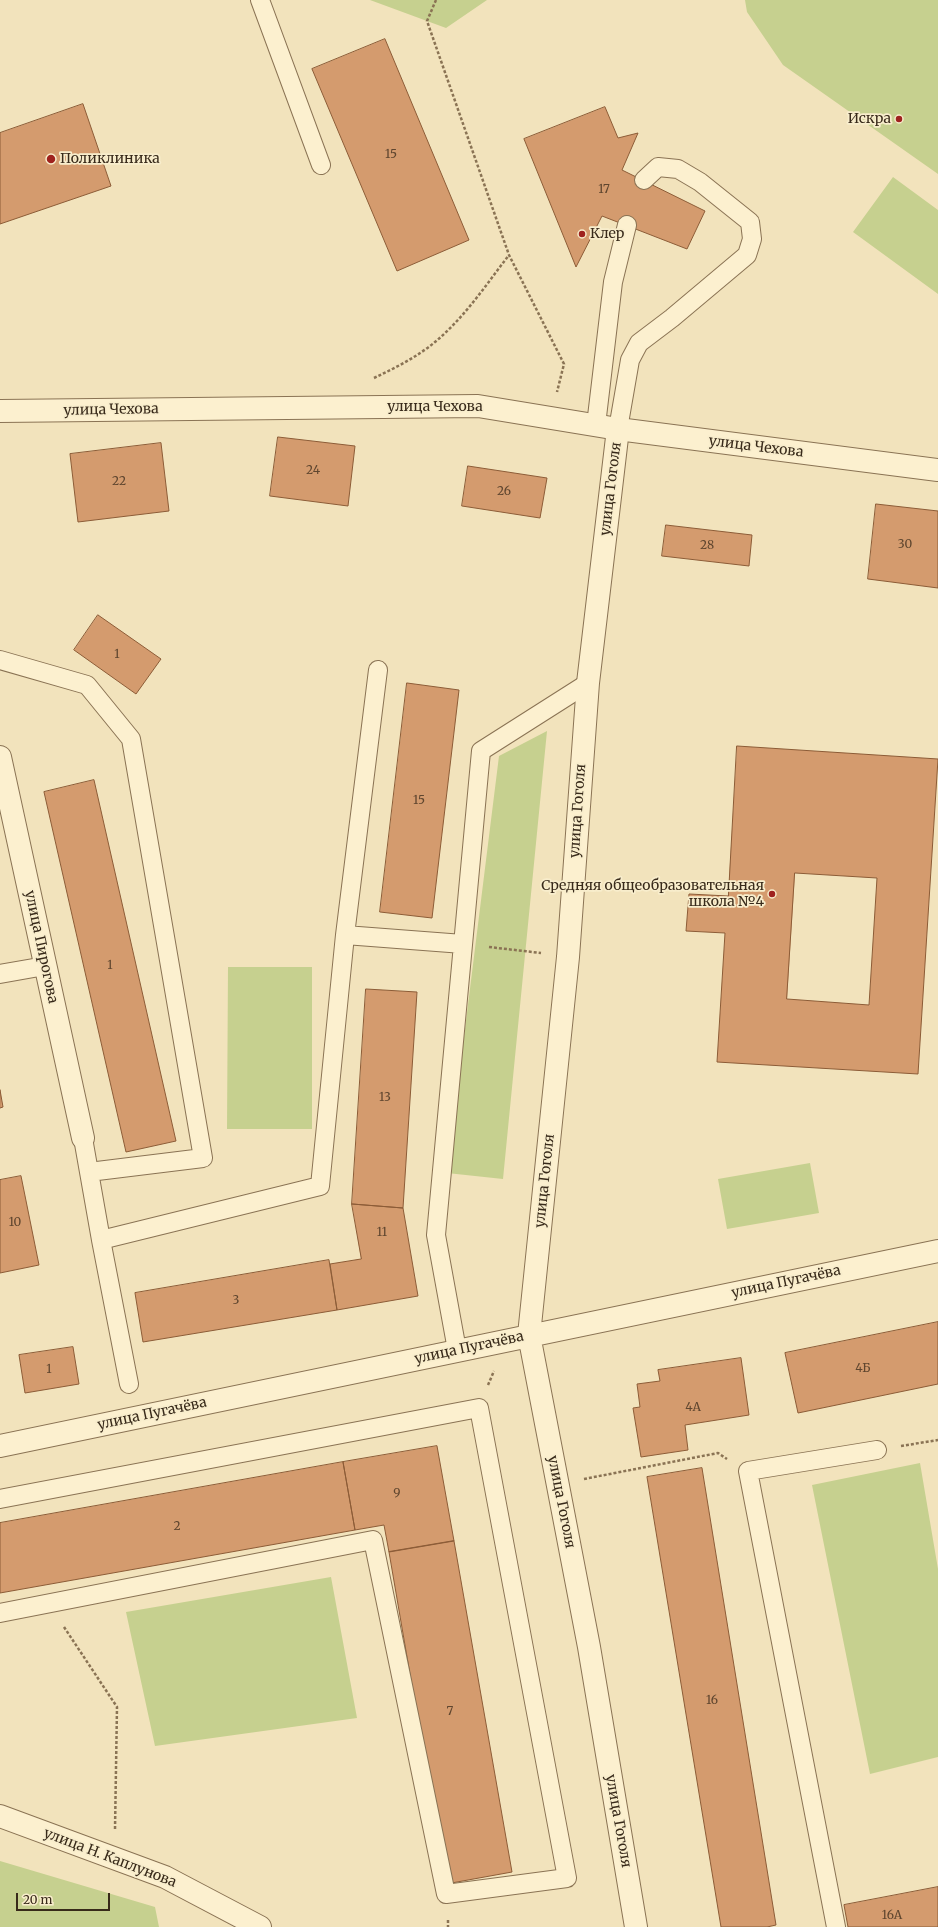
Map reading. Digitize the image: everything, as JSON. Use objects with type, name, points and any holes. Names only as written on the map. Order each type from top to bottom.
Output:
[{"type":"street","name":"улица Чехова","points":[[0,411],[478,406],[618,429],[938,470]]},
{"type":"street","name":"улица Гоголя","points":[[618,429],[588,683],[568,957],[529,1335],[589,1647],[636,1927]]},
{"type":"street","name":"улица Пирогова","points":[[0,757],[83,1138]]},
{"type":"street","name":"улица Пугачёва","points":[[0,1446],[938,1251]]},
{"type":"street","name":"улица Н. Каплунова","points":[[0,1816],[165,1877],[260,1927]]},
{"type":"lane","points":[[260,0],[320,165]]},
{"type":"lane","points":[[618,429],[630,360],[639,343],[747,255],[752,239],[750,222],[700,182],[678,169],[658,167],[644,180]]},
{"type":"lane","points":[[596,425],[612,282],[626,225]]},
{"type":"lane","points":[[0,660],[87,685],[131,739],[203,1158],[89,1172]]},
{"type":"lane","points":[[101,1240],[320,1186],[345,935],[378,670]]},
{"type":"lane","points":[[457,1350],[436,1235],[481,751],[588,683]]},
{"type":"lane","points":[[345,935],[463,944]]},
{"type":"lane","points":[[0,974],[45,966]]},
{"type":"lane","points":[[83,1138],[129,1384]]},
{"type":"lane","points":[[0,1499],[479,1408],[568,1878],[446,1894],[373,1540],[0,1613]]},
{"type":"lane","points":[[836,1927],[748,1472],[877,1450]]},
{"type":"path","points":[[436,0],[427,21],[510,255],[564,364],[557,394]]},
{"type":"path","points":[[367,382],[406,362],[435,342],[465,313],[510,255]]},
{"type":"path","points":[[463,944],[568,957]]},
{"type":"path","points":[[877,1450],[938,1440]]},
{"type":"path","points":[[580,1480],[718,1453],[748,1472]]},
{"type":"path","points":[[48,1604],[118,1706],[115,1858]]},
{"type":"green space","points":[[370,0],[487,0],[446,28]]},
{"type":"green space","name":"Искра","points":[[745,0],[938,0],[938,174],[783,65],[747,12]]},
{"type":"green space","points":[[893,177],[938,210],[938,294],[853,232]]},
{"type":"green space","points":[[547,731],[503,1179],[447,1173],[499,756]]},
{"type":"green space","points":[[228,967],[312,967],[312,1129],[227,1129]]},
{"type":"green space","points":[[810,1163],[819,1213],[727,1229],[718,1179]]},
{"type":"green space","points":[[920,1463],[938,1569],[938,1757],[870,1774],[812,1485]]},
{"type":"green space","points":[[331,1577],[357,1718],[155,1746],[126,1612]]},
{"type":"green space","points":[[0,1861],[155,1907],[159,1927],[0,1927]]},
{"type":"building","points":[[385,39],[469,240],[397,271],[312,69]]},
{"type":"building","name":"Поликлиника","points":[[83,104],[111,186],[0,224],[0,133]]},
{"type":"building","points":[[605,107],[618,138],[638,133],[622,170],[705,211],[687,249],[602,216],[576,267],[524,139]]},
{"type":"building","points":[[278,437],[355,446],[348,506],[270,496]]},
{"type":"building","points":[[161,443],[169,511],[78,522],[70,454]]},
{"type":"building","points":[[468,466],[547,478],[540,518],[462,506]]},
{"type":"building","points":[[876,504],[938,511],[938,588],[868,579]]},
{"type":"building","points":[[666,525],[752,535],[749,566],[662,556]]},
{"type":"building","points":[[98,615],[161,659],[136,694],[74,650]]},
{"type":"building","points":[[407,683],[459,690],[432,918],[380,912]]},
{"type":"building","points":[[737,746],[938,759],[918,1074],[717,1062],[725,933],[686,931],[689,894],[728,896]],"holes":[[[795,873],[877,878],[869,1005],[787,999]]]},
{"type":"building","points":[[94,780],[176,1141],[126,1152],[44,792]]},
{"type":"building","points":[[366,989],[417,992],[403,1208],[352,1204]]},
{"type":"building","points":[[0,1090],[3,1107],[0,1108]]},
{"type":"building","points":[[21,1176],[39,1265],[0,1273],[0,1180]]},
{"type":"building","points":[[352,1204],[403,1208],[418,1296],[337,1310],[330,1264],[361,1259]]},
{"type":"building","points":[[329,1260],[337,1310],[143,1342],[135,1293]]},
{"type":"building","points":[[938,1322],[938,1384],[798,1413],[785,1353]]},
{"type":"building","points":[[73,1347],[79,1384],[25,1393],[19,1355]]},
{"type":"building","points":[[741,1358],[749,1415],[685,1425],[688,1450],[641,1457],[633,1408],[640,1407],[637,1384],[660,1381],[658,1370]]},
{"type":"building","points":[[437,1446],[454,1541],[389,1552],[384,1525],[355,1530],[343,1462]]},
{"type":"building","points":[[343,1462],[355,1530],[0,1593],[0,1523]]},
{"type":"building","points":[[702,1468],[776,1925],[767,1927],[721,1927],[647,1477]]},
{"type":"building","points":[[454,1541],[512,1872],[446,1884],[389,1552]]},
{"type":"building","points":[[938,1887],[938,1927],[848,1927],[844,1905]]},
{"type":"place","name":"Искра","points":[[899,119]]},
{"type":"place","name":"Поликлиника","points":[[51,159]]},
{"type":"place","name":"Клер","points":[[582,234]]},
{"type":"place","name":"Средняя общеобразовательная школа №4","points":[[772,894]]}]
